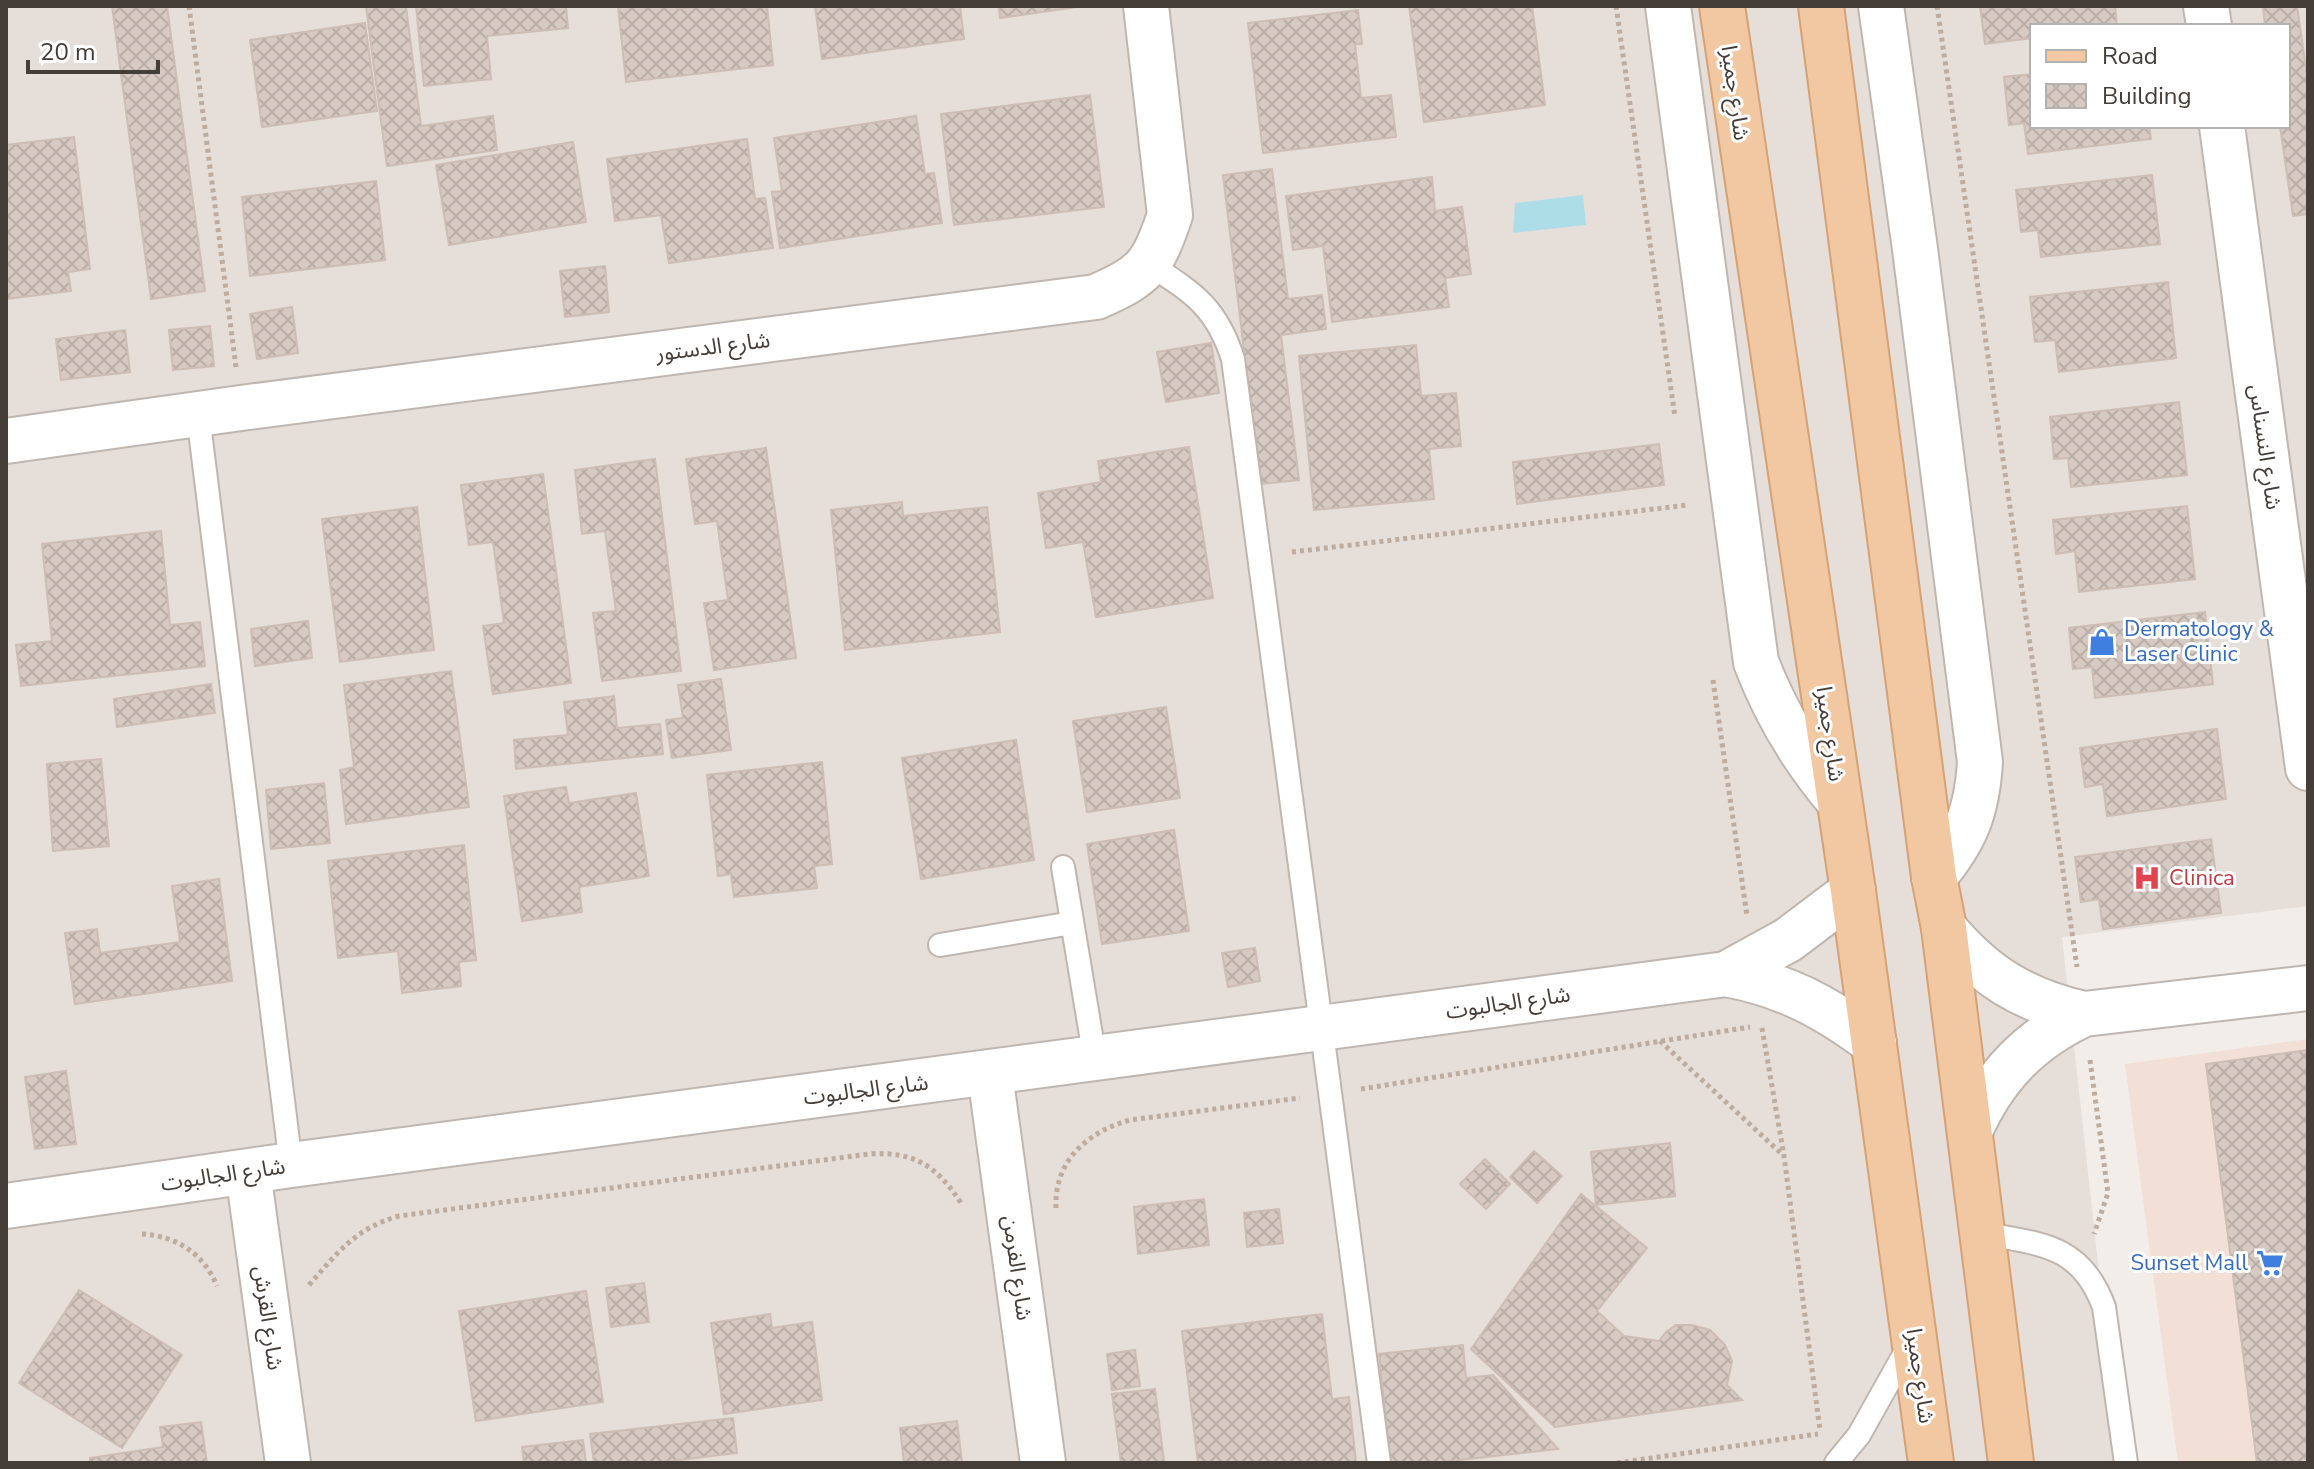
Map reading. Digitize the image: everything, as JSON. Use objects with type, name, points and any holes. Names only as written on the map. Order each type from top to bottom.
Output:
[{"type":"main road","name":"شارع جميرا","points":[[1722,6],[1853,891],[1931,1463]]},
{"type":"main road","points":[[1821,6],[1934,877],[1944,928],[2011,1463]]},
{"type":"street","name":"شارع الدستور","points":[[6,441],[1096,297],[1131,282],[1149,264],[1170,215],[1146,6]]},
{"type":"street","points":[[1668,6],[1756,662],[1797,747],[1839,801]]},
{"type":"street","points":[[1881,6],[1980,762],[1978,794],[1970,824],[1955,853],[1934,877]]},
{"type":"street","name":"شارع النسناس","points":[[2222,128],[2308,768]]},
{"type":"street","name":"شارع الجالبوت","points":[[6,1206],[291,1165],[990,1074],[1739,967],[1788,940],[1853,891]]},
{"type":"street","points":[[1944,928],[1982,969],[2006,985],[2057,1008],[2084,1014],[2308,988]]},
{"type":"street","name":"شارع الجالبوت","points":[[1739,967],[1755,979],[1798,994],[1838,1016],[1874,1043]]},
{"type":"street","points":[[1970,1131],[1996,1082],[2014,1060],[2047,1034],[2084,1014]]},
{"type":"street","name":"شارع الفرمن","points":[[990,1074],[1043,1463]]},
{"type":"street","name":"شارع القرش","points":[[248,1172],[288,1463]]},
{"type":"lane","points":[[1149,264],[1193,293],[1224,331],[1233,359],[1379,1463]]},
{"type":"lane","points":[[198,415],[291,1165]]},
{"type":"lane","points":[[1063,867],[1095,1059]]},
{"type":"lane","points":[[940,945],[1072,923]]},
{"type":"lane","points":[[1981,1233],[2044,1245],[2065,1253],[2083,1267],[2096,1286],[2104,1307],[2126,1463]]},
{"type":"lane","points":[[1829,1456],[1859,1435],[1914,1336]]},
{"type":"path","points":[[189,6],[241,408]]},
{"type":"path","points":[[1616,6],[1675,418]]},
{"type":"path","points":[[1937,6],[2108,1193],[2083,1267]]},
{"type":"path","points":[[1686,490],[1690,520]]},
{"type":"path","points":[[1260,556],[1688,505]]},
{"type":"path","points":[[1712,671],[1739,967]]},
{"type":"path","points":[[1057,1220],[1055,1191],[1062,1170],[1074,1152],[1090,1137],[1109,1126],[1130,1120],[1331,1094],[1762,1025],[1784,1156],[1820,1434],[1829,1456]]},
{"type":"path","points":[[1660,1041],[1784,1156]]},
{"type":"path","points":[[128,1235],[160,1235],[188,1248],[211,1273],[228,1309],[239,1310],[289,1301],[300,1295],[351,1239],[366,1227],[399,1216],[889,1152],[906,1155],[927,1165],[944,1179],[967,1212]]},
{"type":"path","points":[[1617,1463],[1820,1434]]},
{"type":"shaded area","points":[[6,6],[2308,6],[2308,906],[2062,937],[2120,1463],[6,1463]]},
{"type":"shaded area","points":[[2308,1039],[2308,1463],[2178,1463],[2125,1064]]},
{"type":"water","points":[[1583,195],[1586,225],[1513,233],[1515,203]]},
{"type":"building","points":[[112,6],[167,6],[205,291],[151,299]]},
{"type":"building","points":[[366,6],[406,6],[421,126],[493,116],[497,150],[387,166]]},
{"type":"building","points":[[416,6],[566,6],[568,28],[487,36],[491,79],[424,86]]},
{"type":"building","points":[[618,6],[677,6],[677,9],[767,6],[773,65],[626,82]]},
{"type":"building","points":[[815,6],[960,6],[964,39],[822,59]]},
{"type":"building","points":[[999,6],[1078,6],[1078,7],[1000,18]]},
{"type":"building","points":[[1409,6],[1532,6],[1545,105],[1424,122]]},
{"type":"building","points":[[1980,6],[2115,6],[2117,24],[2030,24],[2030,38],[1985,44]]},
{"type":"building","points":[[2263,6],[2297,6],[2308,82],[2308,214],[2293,216],[2280,128],[2290,128],[2290,24],[2265,24]]},
{"type":"building","points":[[1358,10],[1362,44],[1355,44],[1361,98],[1391,95],[1396,137],[1263,153],[1248,23]]},
{"type":"building","points":[[365,23],[377,111],[262,127],[250,40]]},
{"type":"building","points":[[2030,74],[2030,128],[2149,128],[2151,139],[2028,154],[2024,123],[2009,125],[2004,77]]},
{"type":"building","points":[[1090,95],[1104,207],[954,225],[941,114]]},
{"type":"building","points":[[916,116],[925,174],[934,173],[942,223],[780,248],[772,192],[782,191],[774,138]]},
{"type":"building","points":[[74,137],[90,269],[68,272],[71,291],[6,299],[6,145]]},
{"type":"building","points":[[747,139],[755,199],[765,198],[773,248],[669,263],[661,215],[615,221],[607,159]]},
{"type":"building","points":[[573,142],[586,222],[449,245],[436,165]]},
{"type":"building","points":[[1272,169],[1288,299],[1322,295],[1326,329],[1281,335],[1299,480],[1260,484],[1223,175]]},
{"type":"building","points":[[2152,175],[2160,244],[2041,257],[2038,230],[2021,232],[2016,190]]},
{"type":"building","points":[[1432,177],[1435,211],[1462,207],[1471,274],[1445,278],[1449,307],[1332,322],[1323,246],[1293,250],[1286,196]]},
{"type":"building","points":[[376,181],[385,260],[250,276],[242,197]]},
{"type":"building","points":[[605,266],[609,312],[565,317],[560,271]]},
{"type":"building","points":[[2168,282],[2176,358],[2059,372],[2055,340],[2035,342],[2030,297]]},
{"type":"building","points":[[292,307],[298,353],[257,359],[250,314]]},
{"type":"building","points":[[210,326],[214,366],[173,370],[169,330]]},
{"type":"building","points":[[125,330],[130,372],[61,380],[56,339]]},
{"type":"building","points":[[1211,343],[1219,393],[1166,402],[1157,352]]},
{"type":"building","points":[[1416,345],[1421,396],[1456,393],[1461,446],[1429,449],[1434,499],[1314,510],[1299,356]]},
{"type":"building","points":[[2179,402],[2187,475],[2071,487],[2068,458],[2054,459],[2050,417]]},
{"type":"building","points":[[1659,444],[1664,485],[1517,504],[1513,462]]},
{"type":"building","points":[[1189,447],[1213,598],[1096,617],[1083,542],[1046,548],[1038,493],[1101,482],[1098,461]]},
{"type":"building","points":[[766,448],[796,658],[714,670],[704,603],[728,600],[717,521],[695,524],[686,459]]},
{"type":"building","points":[[655,459],[681,671],[602,681],[593,613],[616,611],[605,531],[582,534],[575,470]]},
{"type":"building","points":[[543,474],[571,683],[493,694],[483,626],[504,623],[493,542],[469,545],[461,485]]},
{"type":"building","points":[[902,502],[903,516],[987,507],[1000,632],[845,650],[831,510]]},
{"type":"building","points":[[2187,506],[2195,579],[2079,592],[2075,551],[2056,554],[2053,520]]},
{"type":"building","points":[[417,507],[434,650],[340,662],[322,519]]},
{"type":"building","points":[[161,531],[170,625],[200,622],[205,666],[21,686],[16,645],[52,641],[42,544]]},
{"type":"building","points":[[2205,612],[2213,684],[2095,698],[2092,667],[2073,669],[2069,628]]},
{"type":"building","points":[[308,621],[312,658],[255,666],[251,629]]},
{"type":"building","points":[[451,671],[469,807],[346,824],[340,770],[354,767],[344,685]]},
{"type":"building","points":[[721,679],[731,750],[672,758],[666,720],[683,718],[678,685]]},
{"type":"building","points":[[211,684],[215,713],[117,727],[114,699]]},
{"type":"building","points":[[614,696],[617,728],[660,724],[663,754],[516,769],[514,740],[568,735],[564,702]]},
{"type":"building","points":[[1166,707],[1180,798],[1087,812],[1073,721]]},
{"type":"building","points":[[2217,729],[2226,799],[2107,816],[2103,784],[2085,787],[2080,748]]},
{"type":"building","points":[[1016,740],[1034,860],[921,879],[902,758]]},
{"type":"building","points":[[101,759],[109,846],[53,851],[47,764]]},
{"type":"building","points":[[822,762],[832,864],[814,866],[817,888],[734,897],[731,874],[718,876],[707,775]]},
{"type":"building","points":[[324,783],[330,843],[271,849],[266,790]]},
{"type":"building","points":[[566,787],[569,803],[636,793],[649,876],[579,887],[582,912],[522,921],[504,796]]},
{"type":"building","points":[[1174,830],[1189,931],[1102,944],[1087,844]]},
{"type":"building","name":"Clinica","points":[[2211,839],[2221,913],[2103,929],[2099,899],[2081,902],[2075,857]]},
{"type":"building","points":[[464,845],[476,960],[459,962],[461,986],[402,993],[398,951],[338,958],[328,861]]},
{"type":"building","points":[[219,879],[232,981],[75,1004],[65,933],[97,929],[100,953],[180,942],[172,886]]},
{"type":"building","points":[[1255,948],[1260,981],[1228,987],[1222,953]]},
{"type":"building","name":"Sunset Mall","points":[[2308,1050],[2308,1463],[2257,1463],[2206,1064]]},
{"type":"building","points":[[66,1071],[76,1144],[35,1149],[25,1077]]},
{"type":"building","points":[[1670,1143],[1675,1196],[1596,1205],[1591,1152]]},
{"type":"building","points":[[1534,1151],[1562,1176],[1537,1203],[1510,1177]]},
{"type":"building","points":[[1485,1159],[1510,1184],[1486,1209],[1460,1184]]},
{"type":"building","points":[[1581,1194],[1647,1248],[1597,1311],[1624,1336],[1659,1341],[1676,1325],[1710,1330],[1725,1345],[1732,1361],[1727,1385],[1742,1400],[1555,1427],[1471,1349]]},
{"type":"building","points":[[1204,1199],[1209,1245],[1138,1254],[1134,1207]]},
{"type":"building","points":[[1279,1209],[1283,1243],[1247,1247],[1244,1213]]},
{"type":"building","points":[[644,1283],[649,1322],[611,1327],[606,1288]]},
{"type":"building","points":[[79,1290],[182,1355],[122,1448],[19,1383]]},
{"type":"building","points":[[586,1291],[603,1402],[476,1421],[459,1311]]},
{"type":"building","points":[[770,1314],[772,1328],[812,1322],[822,1400],[724,1414],[711,1323]]},
{"type":"building","points":[[1322,1314],[1332,1399],[1349,1397],[1356,1463],[1198,1463],[1182,1331]]},
{"type":"building","points":[[1463,1345],[1466,1378],[1493,1375],[1558,1449],[1433,1463],[1390,1463],[1379,1354]]},
{"type":"building","points":[[1135,1350],[1140,1386],[1112,1390],[1107,1354]]},
{"type":"building","points":[[1155,1389],[1164,1462],[1121,1463],[1112,1394]]},
{"type":"building","points":[[733,1418],[737,1453],[656,1463],[594,1463],[590,1434]]},
{"type":"building","points":[[957,1421],[962,1462],[904,1463],[900,1428]]},
{"type":"building","points":[[201,1422],[207,1463],[90,1463],[90,1458],[163,1447],[160,1427]]},
{"type":"building","points":[[583,1440],[586,1463],[524,1463],[522,1447]]},
{"type":"place","name":"Dermatology & Laser Clinic","points":[[2102,642]]},
{"type":"place","name":"Clinica","points":[[2147,878]]},
{"type":"place","name":"Sunset Mall","points":[[2270,1263]]}]
